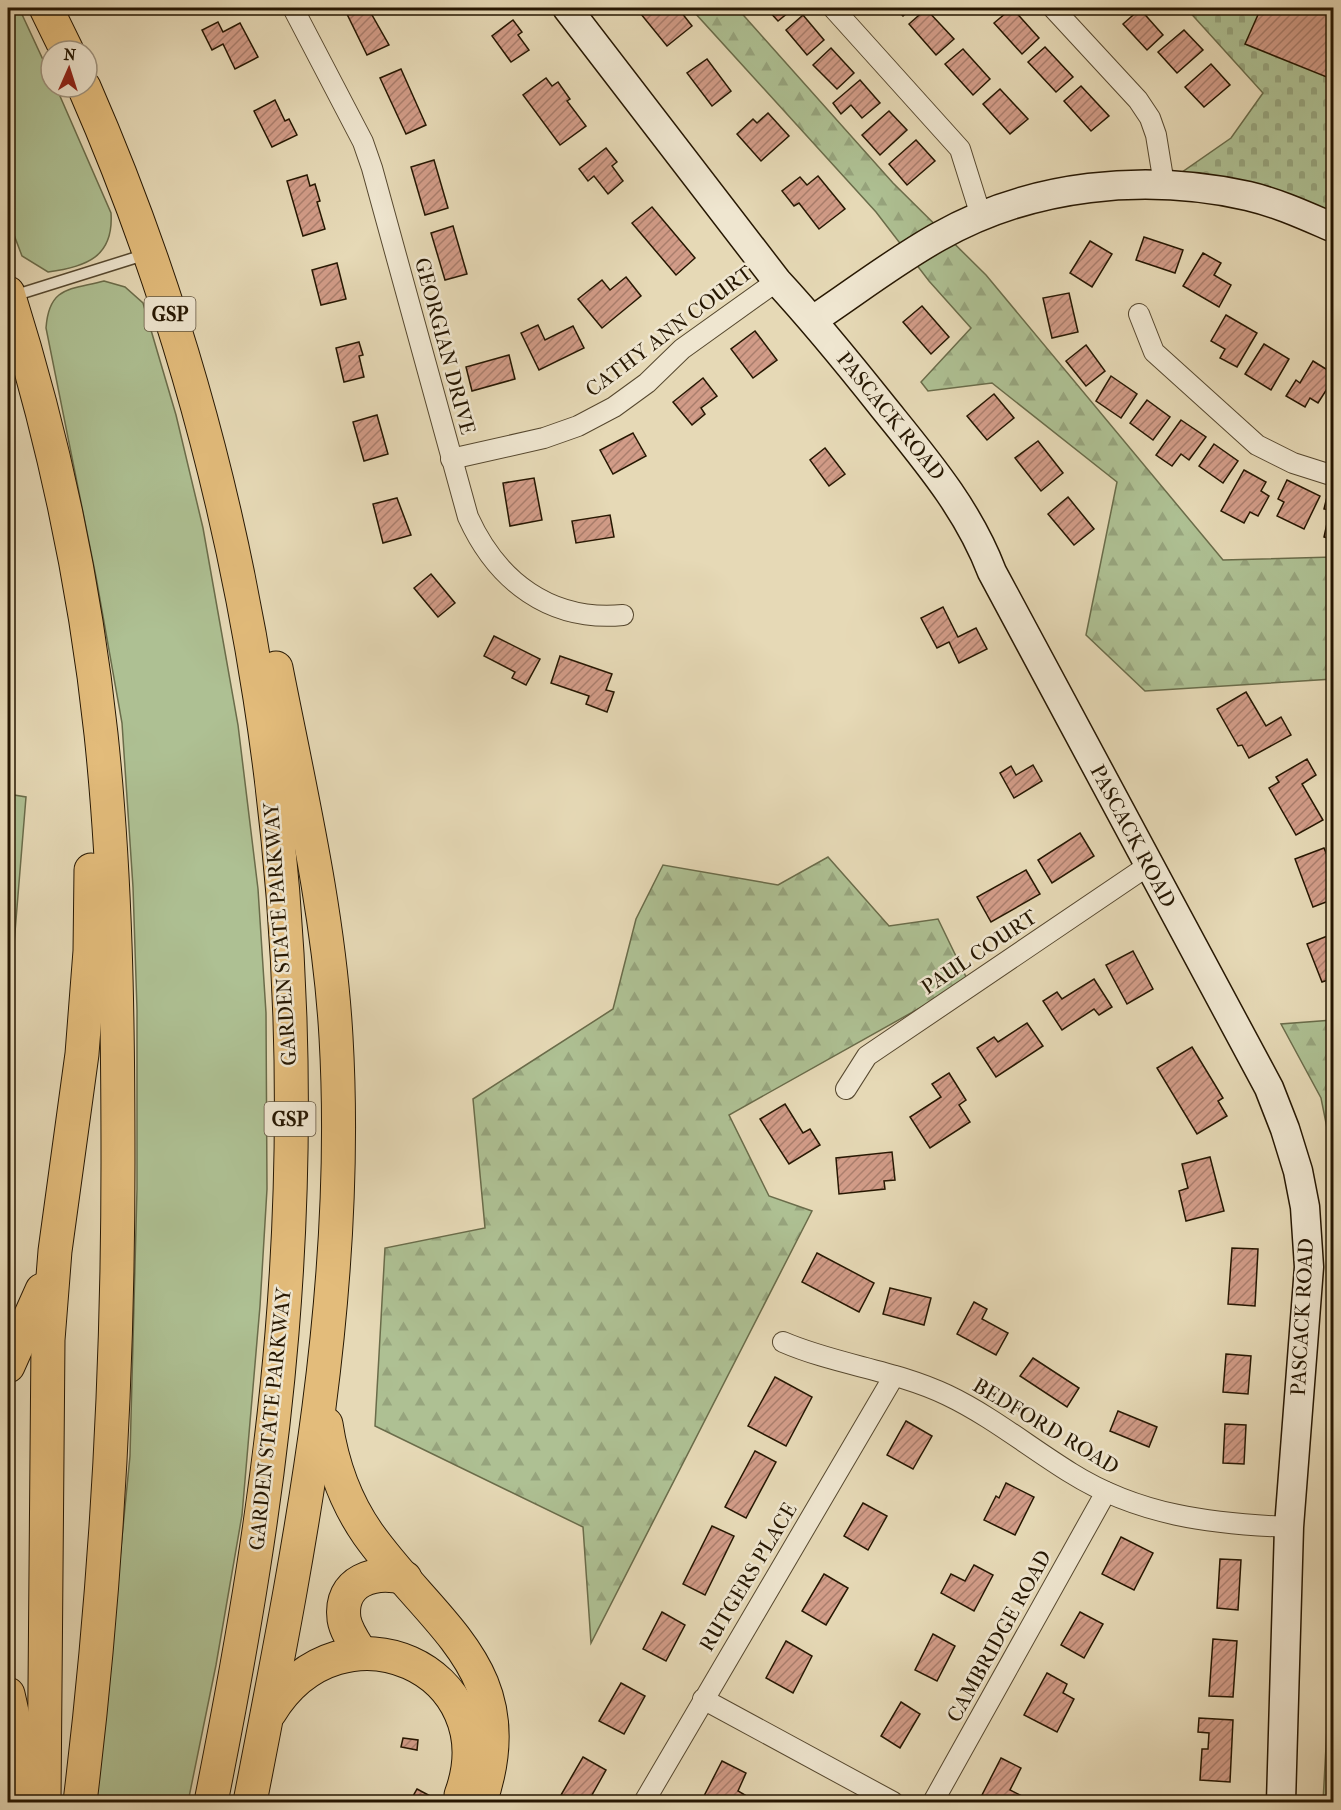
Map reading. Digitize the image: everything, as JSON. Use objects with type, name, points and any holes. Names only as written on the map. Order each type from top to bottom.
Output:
[{"type":"highway","points":[[46,8],[61,39]]},
{"type":"highway","name":"GARDEN STATE PARKWAY","points":[[89,99],[150,253],[206,437],[236,572],[267,750],[284,943],[290,1135],[284,1297],[269,1458],[249,1595],[211,1803]]},
{"type":"highway","points":[[8,295],[58,479],[83,605],[101,732],[114,921],[118,1070],[113,1401],[92,1687],[80,1803]]},
{"type":"highway","points":[[206,437],[254,562],[303,800],[328,948],[336,1039],[339,1130],[332,1290],[322,1399],[296,1570],[250,1803]]},
{"type":"highway","points":[[44,1803],[46,1383],[55,1251],[79,1077],[90,951],[91,861],[84,760],[83,605]]},
{"type":"highway","points":[[8,1366],[39,1301],[55,1251]]},
{"type":"highway","points":[[322,1399],[332,1457],[346,1495],[368,1532],[462,1646],[486,1693],[493,1727],[493,1746],[489,1774],[480,1803]]},
{"type":"highway","points":[[361,1653],[344,1619],[344,1609],[350,1592],[364,1579],[373,1575],[405,1578]]},
{"type":"highway","points":[[266,1718],[288,1687],[306,1672],[327,1660],[361,1653],[404,1660],[430,1674],[451,1696],[464,1723],[469,1750],[468,1778],[459,1803]]},
{"type":"highway","points":[[8,1694],[19,1743],[27,1803]]},
{"type":"street","name":"GEORGIAN DRIVE","points":[[293,8],[363,142],[451,459],[468,517],[478,541],[495,564],[513,582],[537,598],[561,609],[586,615],[623,615]]},
{"type":"street","name":"PASCACK ROAD","points":[[567,8],[777,281],[813,320],[943,481],[965,514],[992,572],[1269,1088],[1286,1129],[1305,1207],[1309,1267],[1289,1527],[1281,1803]]},
{"type":"street","points":[[833,8],[960,148],[981,216]]},
{"type":"street","points":[[1053,8],[1138,100],[1150,118],[1156,135],[1164,184]]},
{"type":"street","points":[[813,320],[940,236],[981,216],[1023,201],[1074,190],[1119,185],[1164,184],[1250,197],[1292,210],[1334,228]]},
{"type":"street","name":"CATHY ANN COURT","points":[[451,459],[544,438],[578,426],[614,407],[647,383],[682,349],[777,281]]},
{"type":"street","points":[[1139,314],[1154,352],[1257,445],[1293,464],[1334,476]]},
{"type":"street","name":"PAUL COURT","points":[[846,1089],[867,1056],[1149,865]]},
{"type":"street","name":"BEDFORD ROAD","points":[[783,1341],[840,1363],[894,1376],[946,1395],[975,1410],[1072,1474],[1106,1492],[1181,1517],[1224,1524],[1289,1527]]},
{"type":"street","name":"RUTGERS PLACE","points":[[644,1803],[894,1376]]},
{"type":"street","name":"CAMBRIDGE ROAD","points":[[933,1803],[1106,1492]]},
{"type":"street","points":[[703,1700],[893,1803]]},
{"type":"lane","points":[[8,295],[150,253]]},
{"type":"green space","points":[[8,8],[19,8],[39,51],[39,99],[61,99],[111,213],[111,228],[108,240],[95,257],[74,267],[48,272],[22,256],[8,219]]},
{"type":"green space","points":[[693,8],[737,8],[893,183],[986,275],[1223,560],[1333,557],[1333,679],[1145,691],[1086,635],[1117,482],[992,383],[928,391],[921,382],[971,328],[929,281],[876,212],[695,13]]},
{"type":"green space","points":[[1186,8],[1333,8],[1333,228],[1165,184],[1231,138],[1263,93]]},
{"type":"green space","points":[[104,281],[125,287],[143,303],[176,415],[203,528],[238,725],[258,889],[266,1013],[267,1189],[260,1306],[242,1515],[216,1665],[188,1802],[96,1802],[130,1456],[137,1189],[137,1010],[133,887],[122,723],[96,577],[46,328],[52,304],[63,292]]},
{"type":"green space","points":[[8,794],[26,797],[8,1018]]},
{"type":"green space","points":[[828,857],[889,926],[938,919],[968,981],[729,1115],[769,1196],[812,1211],[591,1643],[583,1527],[375,1426],[385,1248],[485,1228],[473,1099],[613,1009],[636,919],[663,865],[778,885]]},
{"type":"green space","points":[[1334,1020],[1333,1158],[1321,1098],[1281,1024]]},
{"type":"green space","points":[[1332,1636],[1333,1802],[1323,1802]]},
{"type":"building","points":[[344,8],[368,8],[389,45],[367,55]]},
{"type":"building","points":[[636,8],[678,8],[692,26],[667,46]]},
{"type":"building","points":[[766,8],[794,8],[778,21]]},
{"type":"building","points":[[895,8],[912,8],[903,16]]},
{"type":"building","points":[[1012,8],[1039,38],[1022,54],[994,23]]},
{"type":"building","points":[[1261,8],[1334,8],[1334,80],[1245,44]]},
{"type":"building","points":[[926,9],[954,39],[936,55],[909,24]]},
{"type":"building","points":[[1140,9],[1163,35],[1147,50],[1123,24]]},
{"type":"building","points":[[803,15],[824,40],[807,55],[786,30]]},
{"type":"building","points":[[513,20],[522,32],[518,35],[529,50],[511,62],[492,36]]},
{"type":"building","points":[[218,22],[223,32],[240,23],[258,57],[235,69],[223,44],[212,50],[202,30]]},
{"type":"building","points":[[1184,30],[1203,50],[1177,73],[1158,52]]},
{"type":"building","points":[[1045,47],[1073,77],[1056,92],[1028,62]]},
{"type":"building","points":[[831,48],[854,73],[837,89],[813,65]]},
{"type":"building","points":[[963,49],[990,79],[973,95],[945,64]]},
{"type":"building","points":[[707,59],[731,91],[712,106],[687,73]]},
{"type":"building","points":[[1211,64],[1230,85],[1204,107],[1185,87]]},
{"type":"building","points":[[401,69],[426,125],[406,134],[380,78]]},
{"type":"building","points":[[546,78],[552,86],[558,82],[570,99],[567,101],[586,126],[560,145],[523,95]]},
{"type":"building","points":[[860,80],[880,103],[862,118],[851,105],[841,114],[833,103]]},
{"type":"building","points":[[1081,86],[1109,116],[1091,131],[1064,101]]},
{"type":"building","points":[[1000,89],[1028,119],[1010,134],[983,104]]},
{"type":"building","points":[[275,100],[285,121],[289,119],[297,135],[272,147],[254,111]]},
{"type":"building","points":[[889,111],[907,130],[880,155],[862,135]]},
{"type":"building","points":[[768,113],[789,136],[761,161],[737,134],[753,119],[757,123]]},
{"type":"building","points":[[916,140],[935,161],[907,185],[889,164]]},
{"type":"building","points":[[606,148],[617,162],[612,166],[623,181],[608,194],[594,176],[588,181],[579,169]]},
{"type":"building","points":[[434,160],[448,208],[425,215],[411,167]]},
{"type":"building","points":[[307,175],[310,186],[315,184],[320,201],[317,202],[325,229],[303,236],[287,181]]},
{"type":"building","points":[[818,176],[845,209],[819,229],[799,203],[794,206],[782,191],[800,177],[807,185]]},
{"type":"building","points":[[652,207],[695,258],[676,275],[632,223]]},
{"type":"building","points":[[453,226],[467,274],[445,280],[431,233]]},
{"type":"building","points":[[1144,237],[1183,250],[1175,273],[1136,260]]},
{"type":"building","points":[[1090,241],[1112,254],[1092,287],[1070,273]]},
{"type":"building","points":[[1203,253],[1221,263],[1214,275],[1231,285],[1219,307],[1183,286]]},
{"type":"building","points":[[337,263],[346,299],[321,305],[312,270]]},
{"type":"building","points":[[626,277],[641,296],[602,328],[578,299],[602,280],[610,290]]},
{"type":"building","points":[[1069,293],[1078,332],[1052,338],[1043,298]]},
{"type":"building","points":[[922,306],[949,337],[931,354],[903,322]]},
{"type":"building","points":[[1226,315],[1257,333],[1237,367],[1220,358],[1225,349],[1211,341]]},
{"type":"building","points":[[538,325],[545,340],[573,326],[584,348],[539,370],[521,333]]},
{"type":"building","points":[[755,331],[777,360],[753,378],[731,349]]},
{"type":"building","points":[[359,342],[363,355],[359,356],[364,377],[344,382],[336,348]]},
{"type":"building","points":[[1264,344],[1289,359],[1271,390],[1245,374]]},
{"type":"building","points":[[1086,345],[1105,371],[1086,386],[1066,361]]},
{"type":"building","points":[[509,355],[515,379],[472,391],[466,367]]},
{"type":"building","points":[[1313,361],[1334,374],[1334,378],[1318,403],[1310,398],[1305,407],[1286,396],[1296,380],[1300,383]]},
{"type":"building","points":[[1111,376],[1137,394],[1121,418],[1096,401]]},
{"type":"building","points":[[703,378],[717,396],[701,408],[705,414],[692,425],[673,402]]},
{"type":"building","points":[[994,394],[1014,418],[987,440],[967,416]]},
{"type":"building","points":[[1147,400],[1170,417],[1153,440],[1130,423]]},
{"type":"building","points":[[377,415],[388,454],[364,461],[353,422]]},
{"type":"building","points":[[1181,420],[1206,437],[1189,460],[1181,454],[1172,466],[1156,455]]},
{"type":"building","points":[[633,433],[646,456],[613,474],[600,450]]},
{"type":"building","points":[[1038,441],[1063,473],[1041,491],[1015,458]]},
{"type":"building","points":[[1214,444],[1238,461],[1223,483],[1199,466]]},
{"type":"building","points":[[825,448],[845,474],[829,486],[810,460]]},
{"type":"building","points":[[1244,470],[1266,482],[1261,491],[1269,496],[1258,516],[1250,512],[1244,523],[1221,511]]},
{"type":"building","points":[[534,478],[542,520],[510,526],[503,483]]},
{"type":"building","points":[[1287,480],[1320,496],[1304,529],[1277,516],[1284,502],[1278,499]]},
{"type":"building","points":[[1328,493],[1334,494],[1334,540],[1324,537],[1330,510],[1324,509]]},
{"type":"building","points":[[1068,497],[1094,529],[1074,545],[1048,514]]},
{"type":"building","points":[[397,498],[411,535],[383,543],[373,504]]},
{"type":"building","points":[[610,515],[614,537],[576,543],[572,521]]},
{"type":"building","points":[[431,574],[455,603],[438,617],[414,588]]},
{"type":"building","points":[[943,607],[958,637],[976,628],[987,649],[959,663],[949,642],[937,648],[921,618]]},
{"type":"building","points":[[494,636],[540,659],[526,685],[512,678],[515,672],[484,656]]},
{"type":"building","points":[[560,656],[612,674],[606,690],[614,692],[607,712],[586,704],[589,696],[551,683]]},
{"type":"building","points":[[1246,692],[1266,726],[1281,717],[1291,735],[1249,758],[1242,745],[1238,746],[1217,709]]},
{"type":"building","points":[[1307,759],[1316,775],[1302,784],[1323,820],[1296,835],[1269,788],[1279,782],[1276,777]]},
{"type":"building","points":[[1033,765],[1042,781],[1014,798],[1000,773],[1011,766],[1016,775]]},
{"type":"building","points":[[1080,833],[1094,856],[1052,883],[1038,860]]},
{"type":"building","points":[[1324,848],[1334,872],[1334,899],[1313,907],[1295,859]]},
{"type":"building","points":[[1026,870],[1040,894],[991,922],[977,897]]},
{"type":"building","points":[[1330,935],[1334,945],[1334,978],[1322,982],[1307,944]]},
{"type":"building","points":[[1133,951],[1153,989],[1127,1004],[1106,965]]},
{"type":"building","points":[[1094,979],[1112,1007],[1099,1015],[1094,1009],[1062,1030],[1043,1001],[1057,992],[1062,999]]},
{"type":"building","points":[[1027,1023],[1043,1046],[996,1077],[977,1048],[994,1037],[998,1042]]},
{"type":"building","points":[[1192,1047],[1223,1098],[1218,1101],[1227,1116],[1197,1134],[1157,1068]]},
{"type":"building","points":[[949,1073],[966,1100],[959,1105],[970,1122],[930,1148],[910,1117],[941,1097],[932,1084]]},
{"type":"building","points":[[785,1104],[803,1133],[810,1129],[820,1145],[789,1164],[760,1119]]},
{"type":"building","points":[[892,1152],[895,1180],[884,1181],[885,1189],[839,1194],[836,1158]]},
{"type":"building","points":[[1210,1157],[1224,1211],[1186,1221],[1179,1191],[1188,1188],[1182,1164]]},
{"type":"building","points":[[1232,1248],[1258,1249],[1255,1306],[1228,1304]]},
{"type":"building","points":[[817,1253],[874,1283],[859,1312],[802,1282]]},
{"type":"building","points":[[890,1288],[931,1298],[924,1325],[883,1314]]},
{"type":"building","points":[[974,1302],[987,1309],[982,1319],[1008,1333],[996,1355],[957,1334]]},
{"type":"building","points":[[1226,1354],[1251,1356],[1248,1394],[1223,1392]]},
{"type":"building","points":[[1033,1358],[1079,1388],[1067,1407],[1020,1376]]},
{"type":"building","points":[[775,1377],[812,1397],[786,1446],[748,1426]]},
{"type":"building","points":[[1118,1411],[1157,1427],[1149,1447],[1110,1431]]},
{"type":"building","points":[[906,1421],[932,1436],[913,1469],[887,1455]]},
{"type":"building","points":[[1225,1424],[1246,1425],[1244,1464],[1223,1463]]},
{"type":"building","points":[[755,1451],[776,1462],[746,1518],[725,1507]]},
{"type":"building","points":[[1006,1483],[1034,1497],[1015,1535],[984,1520],[996,1496],[999,1498]]},
{"type":"building","points":[[863,1503],[887,1516],[868,1550],[844,1536]]},
{"type":"building","points":[[712,1526],[734,1536],[705,1595],[683,1584]]},
{"type":"building","points":[[1121,1537],[1153,1553],[1134,1590],[1102,1574]]},
{"type":"building","points":[[1220,1559],[1241,1560],[1238,1610],[1217,1608]]},
{"type":"building","points":[[974,1565],[993,1575],[974,1611],[941,1593],[951,1574],[965,1581]]},
{"type":"building","points":[[824,1574],[848,1588],[826,1625],[802,1611]]},
{"type":"building","points":[[662,1612],[685,1625],[666,1661],[643,1649]]},
{"type":"building","points":[[1080,1612],[1103,1624],[1084,1658],[1061,1645]]},
{"type":"building","points":[[933,1634],[955,1646],[937,1681],[915,1670]]},
{"type":"building","points":[[1213,1639],[1237,1641],[1233,1697],[1209,1696]]},
{"type":"building","points":[[786,1641],[812,1656],[793,1693],[766,1678]]},
{"type":"building","points":[[1047,1673],[1067,1684],[1063,1693],[1074,1699],[1057,1732],[1024,1715]]},
{"type":"building","points":[[621,1683],[645,1696],[624,1734],[599,1721]]},
{"type":"building","points":[[901,1702],[920,1714],[900,1748],[881,1736]]},
{"type":"building","points":[[1199,1718],[1233,1720],[1230,1782],[1200,1780],[1202,1749],[1208,1749],[1209,1733],[1198,1732]]},
{"type":"building","points":[[403,1738],[418,1740],[417,1750],[401,1747]]},
{"type":"building","points":[[583,1757],[606,1770],[588,1802],[575,1802],[561,1795]]},
{"type":"building","points":[[1001,1758],[1021,1768],[1010,1790],[1028,1799],[1026,1802],[996,1802],[982,1795]]},
{"type":"building","points":[[722,1761],[746,1773],[738,1791],[745,1795],[741,1802],[716,1802],[704,1796]]},
{"type":"building","points":[[417,1789],[436,1799],[434,1802],[420,1802],[412,1798]]}]
